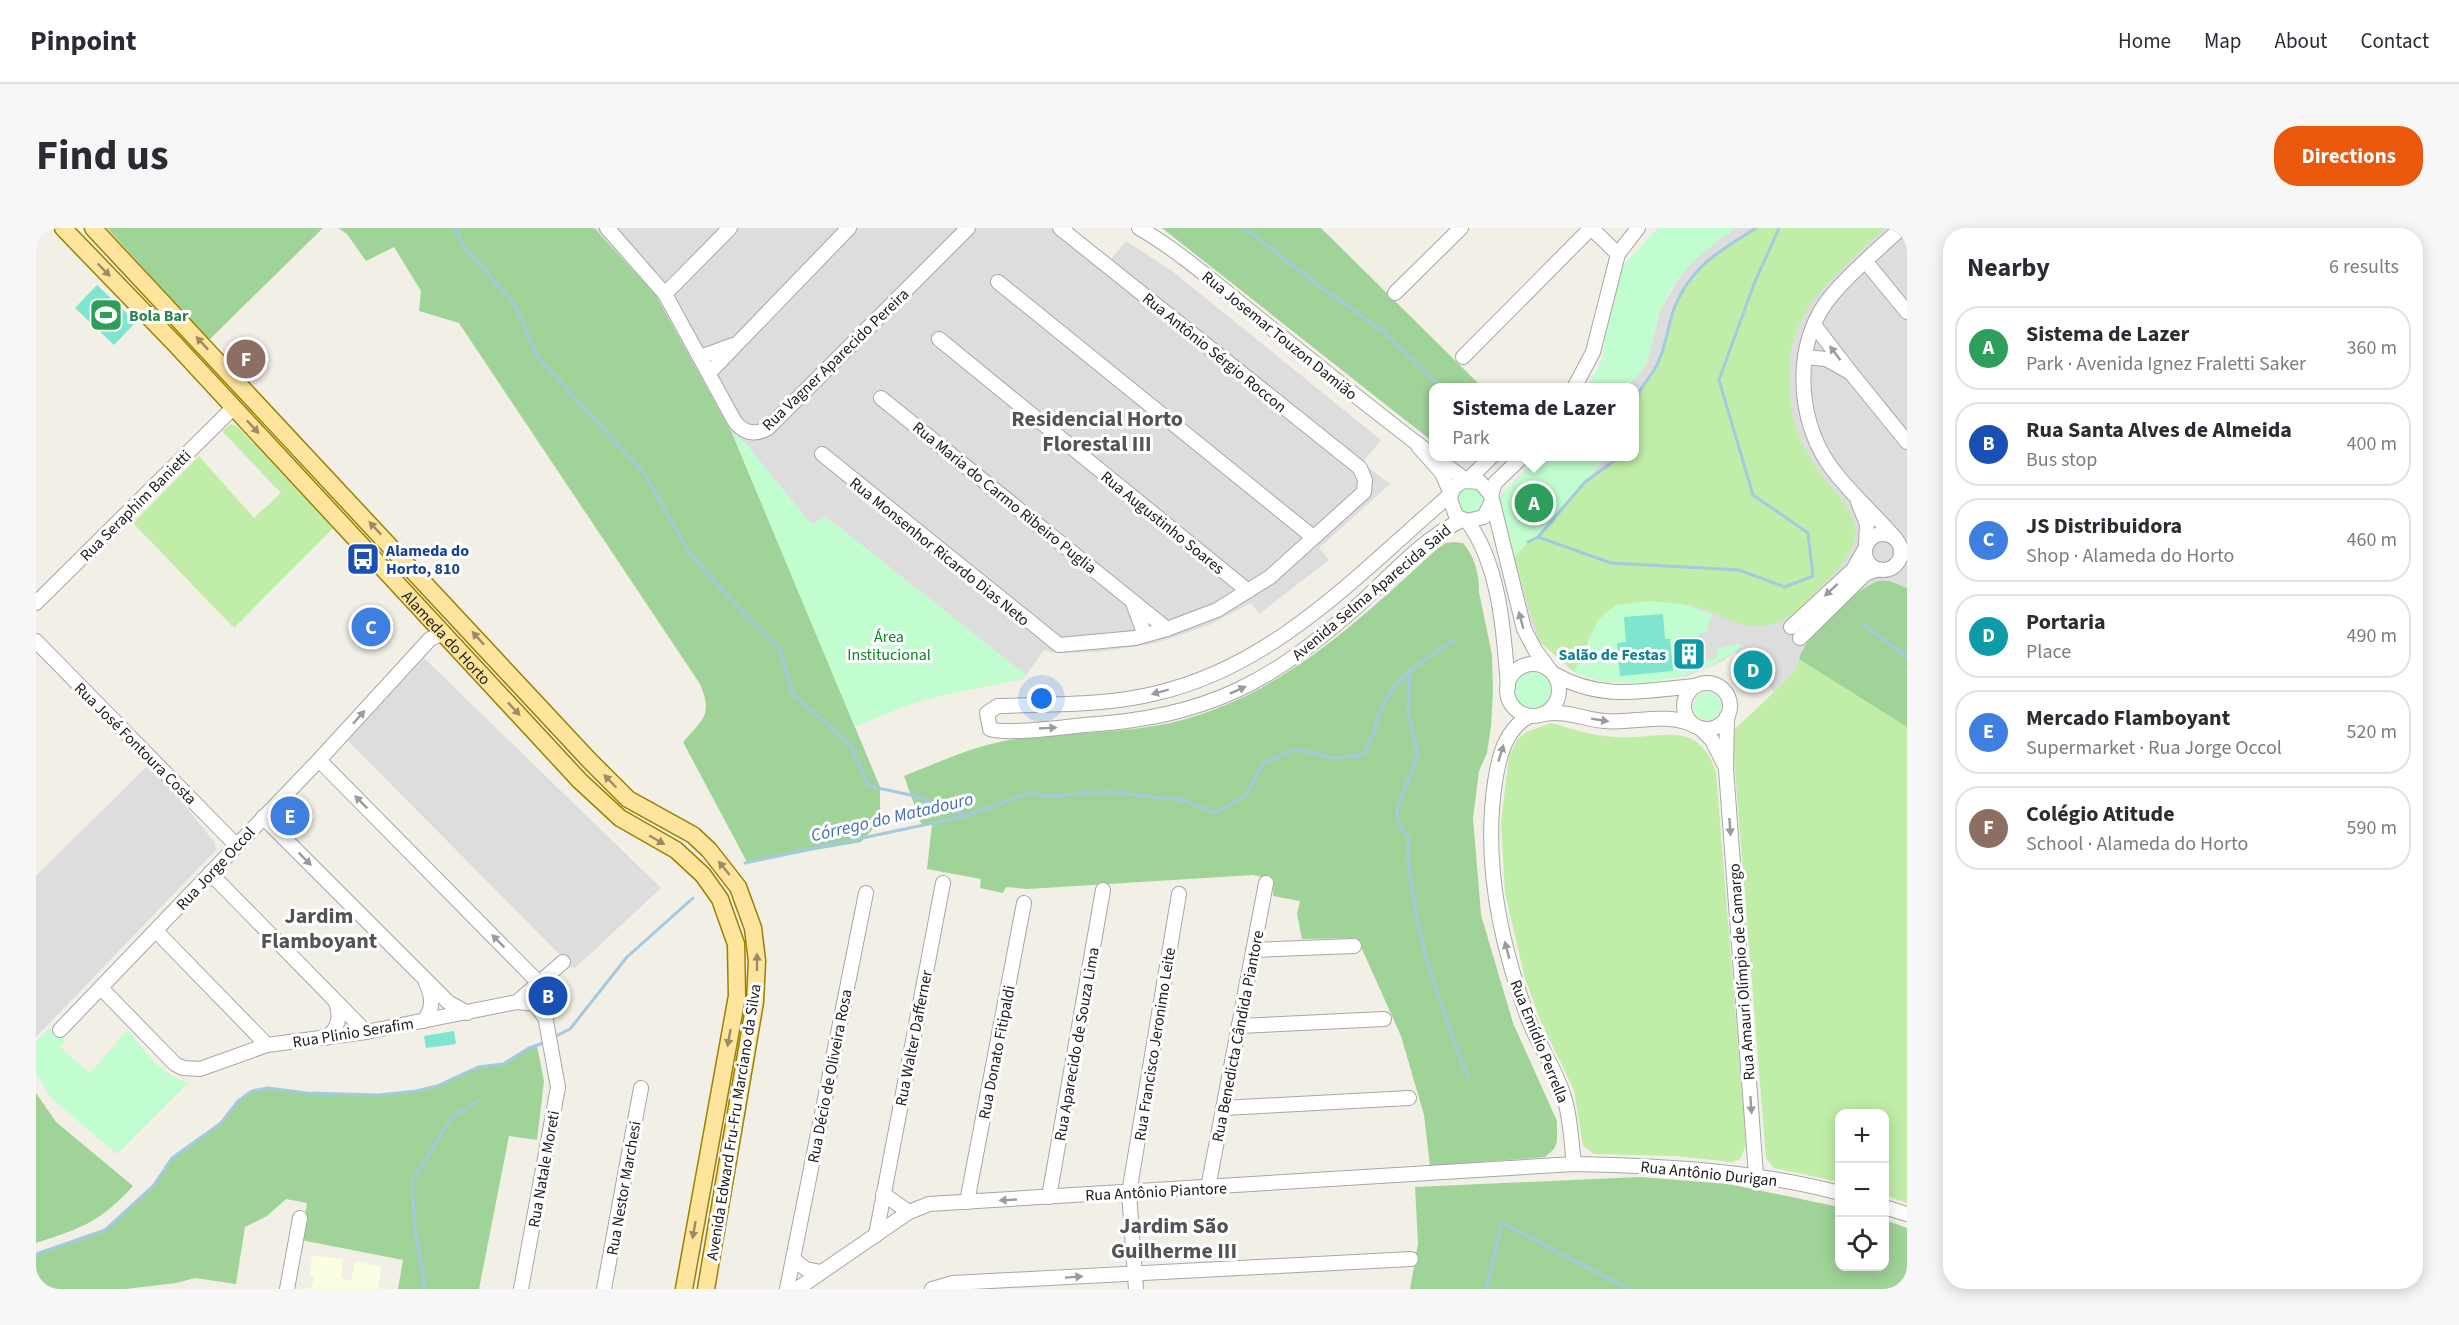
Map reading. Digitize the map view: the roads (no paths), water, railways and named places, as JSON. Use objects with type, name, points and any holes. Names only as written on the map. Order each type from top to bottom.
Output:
[{"type":"main road","name":"Alameda do Horto","points":[[63,228],[234,407],[606,807],[683,856],[703,875],[720,899]]},
{"type":"main road","name":"Alameda do Horto","points":[[93,228],[627,799],[693,835],[726,869],[738,887]]},
{"type":"main road","points":[[234,407],[240,403],[253,404],[278,427]]},
{"type":"main road","name":"Avenida Edward Fru-Fru Marciano da Silva","points":[[706,1289],[755,1002],[756,945],[750,916],[738,887]]},
{"type":"main road","name":"Avenida Edward Fru-Fru Marciano da Silva","points":[[684,1289],[737,996],[736,944],[720,899]]},
{"type":"street","points":[[665,294],[730,228]]},
{"type":"street","points":[[708,373],[849,228]]},
{"type":"street","name":"Rua Vagner Aparecido Pereira","points":[[609,229],[665,294],[740,428],[753,433],[763,431],[969,228]]},
{"type":"street","name":"Rua Antônio Sérgio Roccon","points":[[1060,228],[1360,468],[1365,480],[1364,492],[1313,537]]},
{"type":"street","name":"Rua Josemar Touzon Damião","points":[[1139,228],[1155,237],[1219,286],[1429,454]]},
{"type":"street","points":[[1395,293],[1461,228]]},
{"type":"street","points":[[1463,357],[1591,228],[1618,254]]},
{"type":"street","points":[[1576,383],[1593,352],[1618,254],[1638,228]]},
{"type":"street","points":[[1900,545],[1881,533],[1872,536],[1853,570],[1795,632],[1862,577],[1884,569],[1900,558],[1900,545],[1828,464],[1810,426],[1803,383],[1805,357],[1815,326],[1830,297],[1901,228]]},
{"type":"street","points":[[1866,262],[1907,312]]},
{"type":"street","points":[[998,282],[1313,537],[1270,577],[1217,610],[1145,635]]},
{"type":"street","points":[[1815,326],[1907,442]]},
{"type":"street","name":"Rua Augustinho Soares","points":[[939,339],[1248,591]]},
{"type":"street","points":[[700,357],[735,344]]},
{"type":"street","points":[[1805,357],[1826,359],[1851,373]]},
{"type":"street","name":"Rua Maria do Carmo Ribeiro Puglia","points":[[881,398],[1167,629]]},
{"type":"street","name":"Rua Seraphim Banietti","points":[[36,603],[234,407]]},
{"type":"street","name":"Rua Josemar Touzon Damião","points":[[1418,446],[1429,458]]},
{"type":"street","name":"Rua Monsenhor Ricardo Dias Neto","points":[[822,454],[1059,645],[1089,645],[1145,635]]},
{"type":"street","name":"Rua Josemar Touzon Damião","points":[[1432,461],[1442,472],[1451,494]]},
{"type":"street","name":"Rua Josemar Touzon Damião","points":[[1440,461],[1467,480]]},
{"type":"street","points":[[1487,461],[1467,480],[1457,484],[1451,494],[1460,517],[1479,538],[1486,555],[1503,635],[1508,687],[1513,705],[1536,715],[1568,713],[1615,722],[1674,719],[1697,727],[1714,728],[1727,716],[1730,703],[1723,689],[1709,683],[1695,686],[1603,692],[1572,684],[1535,664],[1524,666],[1514,672],[1508,687]]},
{"type":"street","points":[[1460,517],[1484,517],[1495,483],[1518,461]]},
{"type":"street","points":[[1467,480],[1480,482],[1491,498],[1524,629],[1535,650],[1559,684],[1557,700],[1551,709],[1536,715]]},
{"type":"street","points":[[1847,485],[1865,517],[1868,531],[1865,546],[1869,564],[1884,569],[1907,570]]},
{"type":"street","name":"Avenida Selma Aparecida Said","points":[[1432,510],[1443,507],[1460,517],[1437,534],[1324,636],[1257,682],[1179,712],[1112,723],[994,731],[988,726],[987,713],[998,706],[1124,699],[1157,693],[1237,664],[1273,644],[1305,620],[1432,510],[1451,494]]},
{"type":"street","name":"Rua Maria do Carmo Ribeiro Puglia","points":[[1129,596],[1145,635]]},
{"type":"street","name":"Rua Jorge Occol","points":[[60,1029],[319,760],[430,639],[439,635],[446,636]]},
{"type":"street","name":"Rua José Fontoura Costa","points":[[36,641],[236,845]]},
{"type":"street","points":[[1695,686],[1687,694],[1684,705],[1686,716],[1697,727]]},
{"type":"street","name":"Rua Emídio Perrella","points":[[1536,715],[1506,739],[1500,757],[1491,821],[1493,872],[1503,936],[1514,975],[1535,1035],[1564,1095],[1570,1121],[1574,1164]]},
{"type":"street","name":"Rua Amauri Olímpio de Camargo","points":[[1727,716],[1726,769],[1756,1175]]},
{"type":"street","name":"Rua Amauri Olímpio de Camargo","points":[[1697,727],[1712,740],[1726,769]]},
{"type":"street","points":[[319,760],[539,983]]},
{"type":"street","points":[[263,817],[453,1006],[467,1013]]},
{"type":"street","points":[[210,873],[366,1032]]},
{"type":"street","name":"Rua Walter Dafferner","points":[[876,1235],[943,883]]},
{"type":"street","name":"Rua Benedicta Cândida Piantore","points":[[1208,1188],[1266,883]]},
{"type":"street","name":"Rua Aparecido de Souza Lima","points":[[1049,1197],[1103,890]]},
{"type":"street","name":"Rua Décio de Oliveira Rosa","points":[[787,1289],[866,893]]},
{"type":"street","name":"Rua Francisco Jeronimo Leite","points":[[1136,1289],[1129,1193],[1179,894]]},
{"type":"street","name":"Rua Donato Fitipaldi","points":[[967,1202],[1024,903]]},
{"type":"street","points":[[156,931],[267,1045]]},
{"type":"street","points":[[1253,950],[1354,946]]},
{"type":"street","name":"Rua Plinio Serafim","points":[[101,988],[175,1064],[191,1070],[267,1045],[366,1032],[517,1002],[563,962]]},
{"type":"street","points":[[421,974],[429,989],[432,1004],[430,1012],[423,1021]]},
{"type":"street","name":"Rua Natale Moreti","points":[[521,1289],[558,1087],[539,983]]},
{"type":"street","points":[[326,1038],[334,1030],[339,1020],[336,1002]]},
{"type":"street","points":[[517,1002],[535,1004],[546,1022]]},
{"type":"street","points":[[235,1056],[243,1048],[247,1034],[238,1016]]},
{"type":"street","points":[[1239,1026],[1383,1019]]},
{"type":"street","name":"Rua Nestor Marchesi","points":[[604,1289],[641,1088]]},
{"type":"street","points":[[1223,1108],[1408,1098]]},
{"type":"street","name":"Rua Antônio Durigan","points":[[1540,1166],[1574,1164],[1676,1166],[1756,1175],[1835,1192]]},
{"type":"street","name":"Rua Antônio Piantore","points":[[797,1289],[909,1212],[929,1204],[1540,1166]]},
{"type":"street","points":[[883,1194],[909,1212]]},
{"type":"street","points":[[1889,1209],[1907,1214]]},
{"type":"street","points":[[287,1289],[300,1218]]},
{"type":"street","points":[[793,1259],[806,1269],[821,1272]]},
{"type":"street","points":[[932,1289],[953,1283],[1411,1259]]},
{"type":"waterway","points":[[455,228],[463,245],[515,305],[537,356],[643,472],[691,555],[744,614],[780,649],[792,693],[850,745],[869,786],[915,796],[964,815]]},
{"type":"waterway","points":[[1244,228],[1379,328],[1437,383]]},
{"type":"waterway","name":"Córrego do Matadouro","points":[[1639,393],[1659,360],[1675,306],[1690,279],[1709,260],[1756,228]]},
{"type":"waterway","points":[[1538,537],[1611,563],[1739,570],[1785,587],[1813,576],[1808,533],[1753,495],[1719,380],[1754,284],[1779,228]]},
{"type":"waterway","name":"Córrego do Matadouro","points":[[1528,542],[1538,537],[1585,482],[1614,461]]},
{"type":"waterway","points":[[1863,624],[1907,657]]},
{"type":"waterway","name":"Córrego do Matadouro","points":[[745,863],[966,816],[1029,793],[1048,796],[1107,792],[1182,800],[1216,813],[1246,795],[1264,762],[1297,749],[1334,758],[1363,755],[1390,693],[1415,667],[1454,640]]},
{"type":"waterway","points":[[1410,670],[1408,713],[1418,755],[1397,809],[1399,825],[1409,838],[1408,857],[1412,888],[1427,961],[1468,1078]]},
{"type":"waterway","name":"Córrego do Matadouro","points":[[554,1037],[570,1029],[627,957],[693,898]]},
{"type":"waterway","name":"Córrego do Matadouro","points":[[36,1254],[105,1230],[154,1185],[172,1158],[221,1123],[238,1101],[252,1091],[268,1088],[307,1093],[379,1095],[416,1091],[437,1086],[478,1067],[503,1064],[529,1048],[546,1042]]},
{"type":"waterway","points":[[425,1289],[415,1229],[412,1181],[452,1117],[480,1100]]},
{"type":"waterway","points":[[1486,1289],[1502,1223],[1629,1289]]},
{"type":"place","name":"Bola Bar","points":[[106,315]]},
{"type":"place","name":"Colégio Atitude","points":[[246,359]]},
{"type":"place","name":"Sistema de Lazer","points":[[1534,503]]},
{"type":"place","name":"Alameda do Horto, 810","points":[[363,559]]},
{"type":"place","name":"JS Distribuidora","points":[[371,627]]},
{"type":"place","name":"Salão de Festas","points":[[1689,654]]},
{"type":"place","name":"Portaria","points":[[1753,670]]},
{"type":"place","name":"Mercado Flamboyant","points":[[290,816]]},
{"type":"place","name":"Rua Santa Alves de Almeida","points":[[548,996]]},
{"type":"district","name":"Residencial Horto Florestal III","points":[[1097,430]]},
{"type":"district","name":"Jardim Flamboyant","points":[[319,928]]},
{"type":"district","name":"Jardim São Guilherme III","points":[[1174,1238]]},
{"type":"park label","name":"Área Institucional","points":[[889,645]]}]
